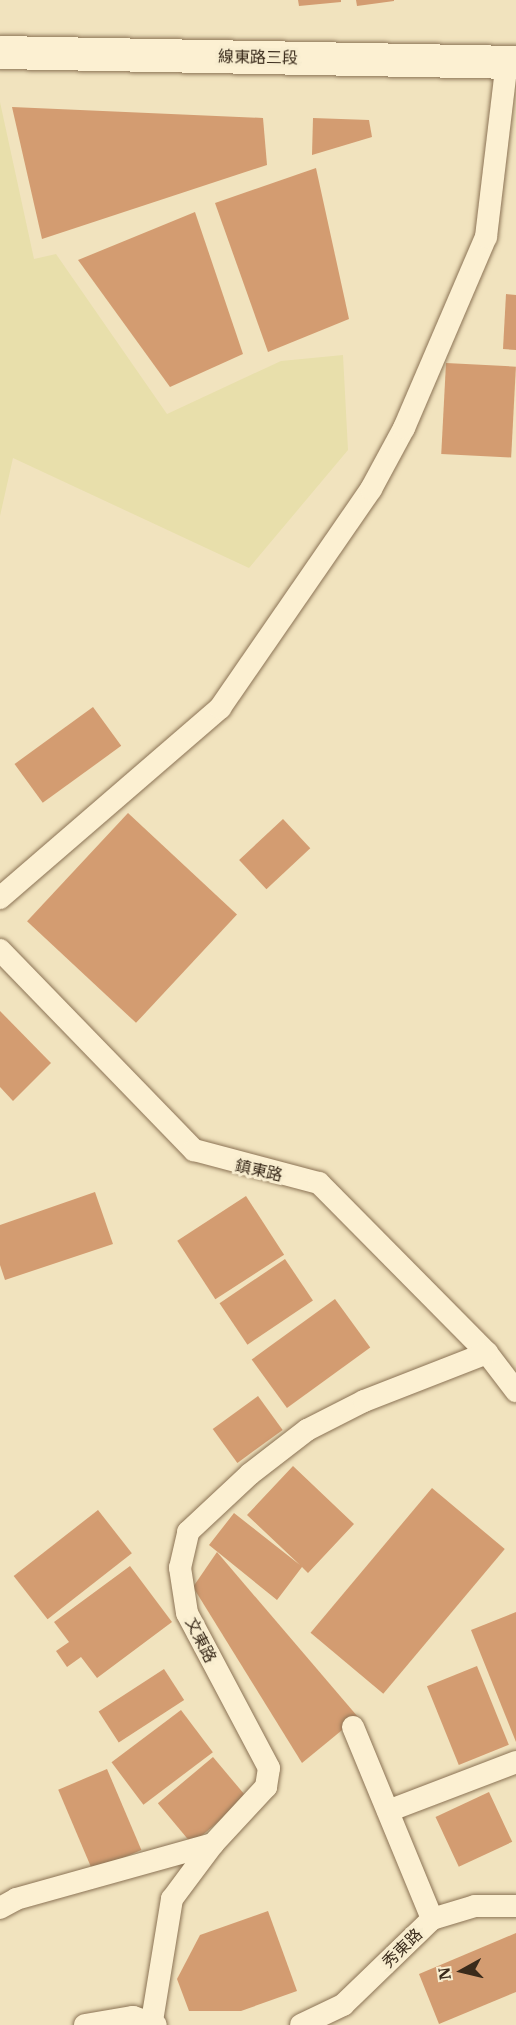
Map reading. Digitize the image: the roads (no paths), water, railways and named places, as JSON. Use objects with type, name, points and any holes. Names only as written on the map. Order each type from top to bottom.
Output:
[{"type":"main road","name":"線東路三段","points":[[0,52],[511,62]]},
{"type":"lane","points":[[0,898],[220,708],[371,489],[404,428],[486,237],[511,62]]},
{"type":"lane","name":"鎮東路","points":[[0,950],[194,1150],[319,1184],[487,1353],[516,1391]]},
{"type":"lane","name":"文東路","points":[[213,1844],[266,1787],[269,1768],[187,1613],[180,1568],[188,1532],[250,1474],[307,1430],[364,1401],[487,1353]]},
{"type":"lane","points":[[353,1727],[432,1919]]},
{"type":"lane","points":[[388,1811],[516,1762]]},
{"type":"lane","points":[[0,1908],[16,1899],[213,1844]]},
{"type":"lane","points":[[85,2025],[133,2017],[154,2023],[172,1899],[213,1844]]},
{"type":"lane","name":"秀東路","points":[[301,2025],[343,2005],[432,1919],[475,1906],[516,1906]]}]
